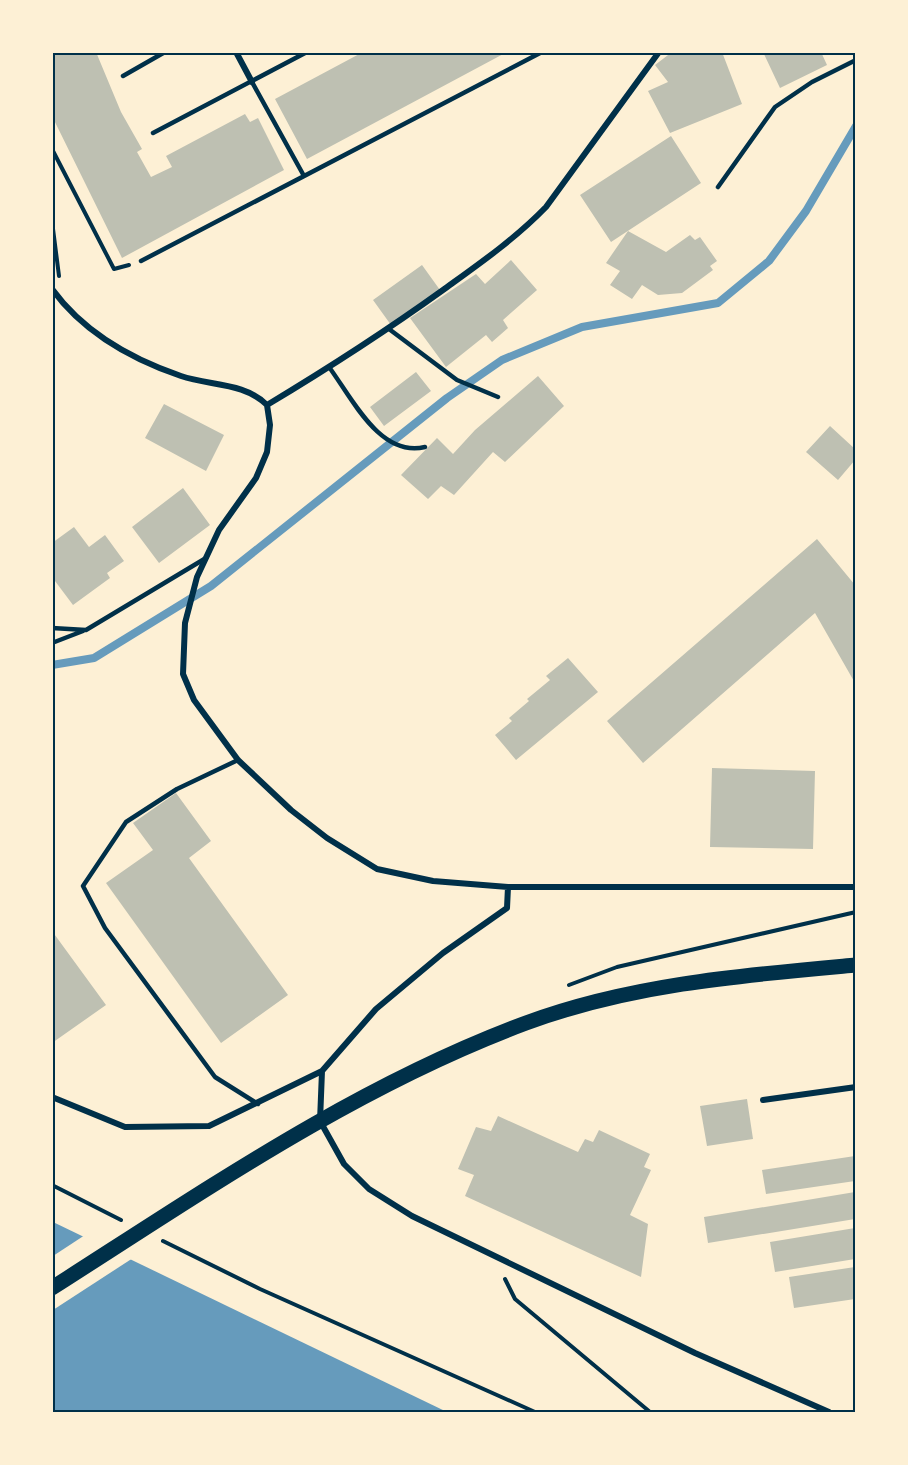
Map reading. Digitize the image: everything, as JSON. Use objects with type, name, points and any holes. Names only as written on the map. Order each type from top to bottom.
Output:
[{"type":"main road","points":[[52,1288],[297,1133],[410,1074],[526,1023],[593,1002],[718,977],[855,965]]},
{"type":"street","points":[[236,52],[252,82]]},
{"type":"street","points":[[267,405],[389,329],[502,248],[528,225],[546,207],[659,52]]},
{"type":"street","points":[[52,290],[107,344],[182,376],[243,389],[257,395],[267,405],[270,425],[267,452],[256,478],[219,530],[197,577],[185,623],[183,674],[194,700],[238,760],[300,817],[327,838],[377,869],[434,881],[508,887],[855,887]]},
{"type":"street","points":[[52,1097],[125,1126],[209,1126],[258,1104],[288,1086],[322,1071],[376,1009],[443,953],[507,908],[508,887]]},
{"type":"street","points":[[322,1071],[320,1121],[344,1164],[369,1189],[403,1211],[496,1259],[829,1413]]},
{"type":"street","points":[[763,1100],[855,1087]]},
{"type":"lane","points":[[123,75],[165,52]]},
{"type":"lane","points":[[153,133],[307,52]]},
{"type":"lane","points":[[141,261],[542,52]]},
{"type":"lane","points":[[718,187],[775,107],[812,82],[855,60]]},
{"type":"lane","points":[[252,82],[304,176]]},
{"type":"lane","points":[[389,329],[457,380],[498,397]]},
{"type":"lane","points":[[329,367],[380,436],[398,446],[425,447]]},
{"type":"lane","points":[[52,644],[86,630],[206,558]]},
{"type":"lane","points":[[52,628],[86,630]]},
{"type":"lane","points":[[238,760],[177,789],[126,822],[83,886],[105,928],[214,1077],[258,1104]]},
{"type":"path","points":[[52,149],[114,269],[141,261]]},
{"type":"path","points":[[52,220],[62,302]]},
{"type":"path","points":[[563,987],[617,968],[855,912]]},
{"type":"path","points":[[52,1185],[125,1222]]},
{"type":"path","points":[[156,1237],[260,1289],[535,1413]]},
{"type":"path","points":[[496,1259],[515,1299],[650,1413]]},
{"type":"water","points":[[53,1222],[447,1412],[53,1412]]},
{"type":"pier","points":[[85,1235],[133,1258],[53,1310],[53,1256]]},
{"type":"building","points":[[52,52],[96,52],[121,112],[142,149],[137,152],[151,177],[172,167],[166,156],[245,114],[250,122],[258,118],[284,170],[122,258],[52,116]]},
{"type":"building","points":[[363,52],[507,52],[307,159],[275,99]]},
{"type":"building","points":[[672,52],[722,52],[742,104],[670,133],[648,91],[668,82],[655,65]]},
{"type":"building","points":[[763,52],[821,52],[827,65],[780,88]]},
{"type":"building","points":[[671,136],[701,183],[611,242],[580,195]]},
{"type":"building","points":[[628,231],[666,252],[690,235],[695,240],[700,237],[717,261],[710,266],[713,270],[682,293],[658,295],[642,285],[632,299],[610,285],[620,271],[606,263]]},
{"type":"building","points":[[511,260],[537,290],[503,320],[508,328],[492,342],[486,335],[446,367],[410,318],[476,274],[485,284]]},
{"type":"building","points":[[422,265],[440,290],[391,325],[373,300]]},
{"type":"building","points":[[416,372],[431,391],[384,426],[370,407]]},
{"type":"building","points":[[538,376],[564,406],[505,462],[493,452],[454,495],[441,486],[428,499],[401,475],[437,438],[453,454],[475,430]]},
{"type":"building","points":[[164,404],[224,435],[206,471],[145,438]]},
{"type":"building","points":[[830,426],[855,449],[855,460],[838,480],[806,452]]},
{"type":"building","points":[[183,488],[210,525],[159,563],[132,527]]},
{"type":"building","points":[[74,527],[89,547],[105,535],[124,561],[107,573],[110,578],[73,605],[52,577],[52,543]]},
{"type":"building","points":[[817,539],[855,585],[855,683],[815,613],[643,763],[607,721]]},
{"type":"building","points":[[568,658],[598,692],[516,760],[495,735],[512,721],[509,718],[529,701],[527,699],[550,680],[546,676]]},
{"type":"building","points":[[712,768],[815,771],[813,849],[710,847]]},
{"type":"building","points":[[176,793],[211,841],[189,858],[288,995],[221,1043],[106,883],[153,850],[133,823]]},
{"type":"building","points":[[52,931],[106,1005],[52,1043]]},
{"type":"building","points":[[747,1099],[753,1139],[707,1146],[700,1106]]},
{"type":"building","points":[[498,1116],[578,1152],[585,1139],[593,1142],[599,1130],[650,1154],[644,1167],[651,1170],[630,1215],[648,1224],[641,1277],[465,1196],[474,1175],[458,1169],[476,1127],[491,1131]]},
{"type":"building","points":[[855,1156],[855,1181],[766,1194],[762,1170]]},
{"type":"building","points":[[855,1192],[855,1219],[708,1243],[704,1217]]},
{"type":"building","points":[[855,1228],[855,1259],[775,1272],[770,1242]]},
{"type":"building","points":[[855,1267],[855,1299],[794,1308],[789,1277]]},
{"type":"waterway","points":[[52,665],[94,658],[211,586],[447,398],[502,360],[582,327],[718,303],[769,261],[806,211],[856,126]]}]
